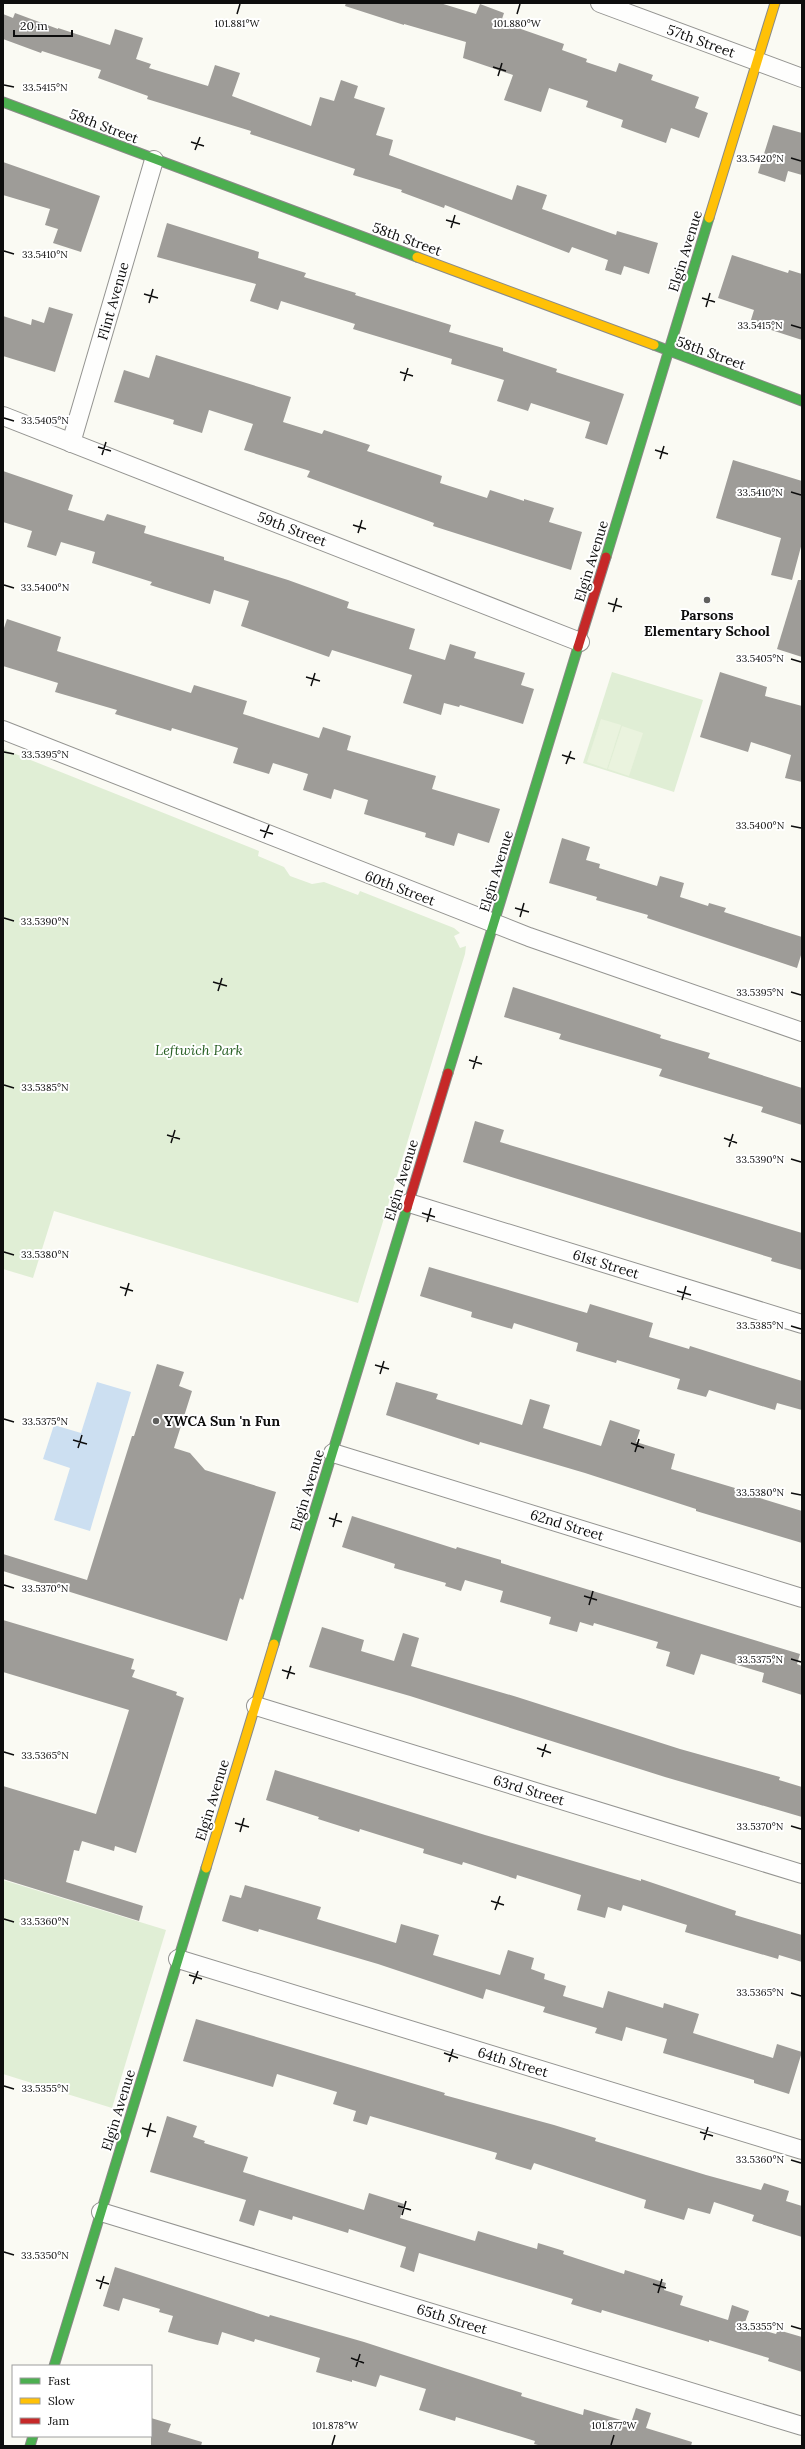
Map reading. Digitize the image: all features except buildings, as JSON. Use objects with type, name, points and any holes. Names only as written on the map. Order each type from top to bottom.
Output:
[{"type":"street","name":"57th Street","points":[[600,3],[802,78]]},
{"type":"street","name":"Elgin Avenue","points":[[54,2365],[775,3]]},
{"type":"street","name":"58th Street","points":[[3,102],[154,160],[802,401]]},
{"type":"street","name":"Flint Avenue","points":[[72,443],[154,160]]},
{"type":"street","name":"59th Street","points":[[3,416],[580,642]]},
{"type":"street","name":"60th Street","points":[[3,730],[494,924],[802,1032]]},
{"type":"street","name":"61st Street","points":[[409,1203],[802,1324]]},
{"type":"street","name":"62nd Street","points":[[333,1453],[802,1598]]},
{"type":"street","name":"63rd Street","points":[[256,1706],[802,1874]]},
{"type":"street","name":"64th Street","points":[[178,1959],[802,2150]]},
{"type":"street","name":"65th Street","points":[[101,2212],[802,2426]]},
{"type":"green space","points":[[612,672],[703,700],[674,792],[583,763]]},
{"type":"green space","points":[[601,719],[621,725],[607,769],[587,762]]},
{"type":"green space","points":[[622,726],[643,733],[629,776],[608,769]]},
{"type":"green space","name":"Leftwich Park","points":[[3,749],[259,851],[258,856],[284,867],[290,876],[312,884],[324,882],[358,895],[360,891],[454,928],[460,933],[454,936],[460,948],[466,946],[465,954],[358,1303],[54,1211],[33,1278],[3,1269]]},
{"type":"green space","points":[[3,1880],[166,1930],[112,2108],[3,2074]]},
{"type":"water","points":[[97,1382],[131,1392],[90,1531],[54,1520],[70,1468],[43,1459],[54,1425],[81,1433]]},
{"type":"traffic: fast","points":[[3,102],[417,257]]},
{"type":"traffic: fast","points":[[606,557],[709,218]]},
{"type":"traffic: fast","points":[[654,345],[802,401]]},
{"type":"traffic: fast","points":[[448,1073],[578,647]]},
{"type":"traffic: fast","points":[[274,1644],[407,1208]]},
{"type":"traffic: fast","points":[[54,2365],[206,1868]]},
{"type":"traffic: fast","points":[[30,2446],[33,2437]]},
{"type":"traffic: slow","points":[[709,218],[775,3]]},
{"type":"traffic: slow","points":[[417,257],[654,345]]},
{"type":"traffic: slow","points":[[206,1868],[274,1644]]},
{"type":"traffic: jam","points":[[578,647],[606,557]]},
{"type":"traffic: jam","points":[[407,1208],[448,1073]]},
{"type":"place","name":"Parsons Elementary School","points":[[707,600]]},
{"type":"place","name":"YWCA Sun 'n Fun","points":[[156,1421]]}]
